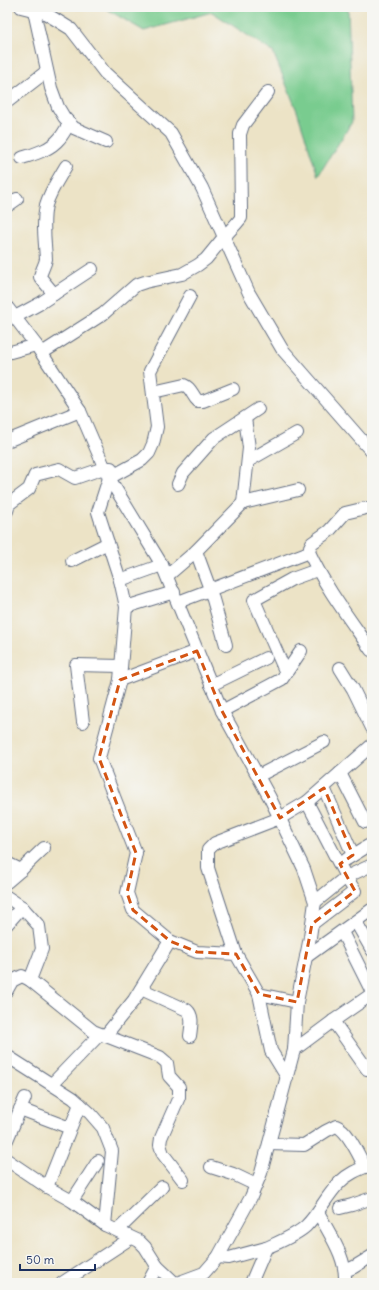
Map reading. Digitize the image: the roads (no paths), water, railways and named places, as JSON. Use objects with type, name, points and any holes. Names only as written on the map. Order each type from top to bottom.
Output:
[{"type":"street","points":[[21,7],[45,13],[71,29],[105,73],[171,133],[202,188],[249,292],[282,349],[372,452]]},
{"type":"street","points":[[34,11],[51,88],[58,107],[74,128],[106,142]]},
{"type":"street","points":[[7,102],[47,71]]},
{"type":"street","points":[[7,353],[39,349],[103,314],[136,285],[182,274],[198,266],[206,259],[241,218],[240,134],[243,125],[268,92]]},
{"type":"street","points":[[22,158],[42,151],[59,140],[70,123]]},
{"type":"street","points":[[54,294],[40,276],[46,264],[44,224],[46,206],[50,195],[66,166]]},
{"type":"street","points":[[7,206],[17,199]]},
{"type":"street","points":[[15,317],[92,269]]},
{"type":"street","points":[[7,511],[9,504],[29,489],[35,475],[59,469],[75,478],[106,473],[126,469],[142,460],[149,453],[157,427],[150,371],[190,296]]},
{"type":"street","points":[[7,307],[39,349],[80,411],[106,473],[164,570],[222,711],[280,818],[304,869],[316,902],[297,1002],[294,1050],[261,1173],[241,1217],[218,1257],[204,1273],[182,1282],[157,1266],[145,1247],[139,1241],[105,1225],[72,1201],[47,1187],[7,1160]]},
{"type":"street","points":[[153,392],[184,385],[192,390],[198,401],[203,401],[233,389]]},
{"type":"street","points":[[178,484],[183,473],[214,438],[258,409]]},
{"type":"street","points":[[7,441],[80,411]]},
{"type":"street","points":[[243,503],[249,448],[245,418]]},
{"type":"street","points":[[248,461],[297,433]]},
{"type":"street","points":[[106,473],[98,512],[120,580],[126,606],[120,680],[99,758],[136,853],[127,893],[133,910],[170,941],[197,952],[236,954]]},
{"type":"street","points":[[120,580],[164,570],[196,551],[243,503],[298,490]]},
{"type":"street","points":[[366,508],[345,513],[329,531],[312,543],[309,552],[317,570],[339,606],[372,650]]},
{"type":"street","points":[[72,561],[108,543]]},
{"type":"street","points":[[196,551],[210,589],[226,645]]},
{"type":"street","points":[[126,606],[210,589],[309,552]]},
{"type":"street","points":[[286,672],[254,600],[292,579],[317,570]]},
{"type":"street","points":[[120,680],[197,651]]},
{"type":"street","points":[[222,711],[282,678],[301,651]]},
{"type":"street","points":[[211,685],[266,658]]},
{"type":"street","points":[[83,722],[76,665],[122,666]]},
{"type":"street","points":[[340,668],[353,689],[372,728]]},
{"type":"street","points":[[258,776],[324,742]]},
{"type":"street","points":[[287,1077],[271,1051],[259,994],[236,954],[208,868],[208,850],[215,843],[280,818],[307,802],[372,745]]},
{"type":"street","points":[[340,773],[365,822]]},
{"type":"street","points":[[324,788],[353,855]]},
{"type":"street","points":[[307,802],[346,877],[355,891],[312,924]]},
{"type":"street","points":[[340,864],[368,846]]},
{"type":"street","points":[[7,882],[44,848]]},
{"type":"street","points":[[7,863],[21,870]]},
{"type":"street","points":[[316,902],[346,877],[372,865]]},
{"type":"street","points":[[7,897],[22,907],[39,926],[42,949],[30,980]]},
{"type":"street","points":[[7,924],[22,907]]},
{"type":"street","points":[[306,957],[371,910]]},
{"type":"street","points":[[356,922],[372,950]]},
{"type":"street","points":[[294,1050],[372,993],[342,932]]},
{"type":"street","points":[[52,1084],[103,1035],[130,1005],[170,941]]},
{"type":"street","points":[[7,990],[12,981],[22,976],[30,980],[93,1031],[160,1057],[167,1063],[169,1076],[179,1087],[179,1097],[161,1138],[160,1146],[163,1154],[183,1180]]},
{"type":"street","points":[[141,988],[190,1013],[192,1016],[190,1036]]},
{"type":"street","points":[[259,994],[297,1002]]},
{"type":"street","points":[[333,1021],[367,1069]]},
{"type":"street","points":[[7,1056],[73,1098],[103,1128],[112,1151],[105,1225]]},
{"type":"street","points":[[7,1140],[22,1104],[70,1128]]},
{"type":"street","points":[[47,1187],[80,1104]]},
{"type":"street","points":[[218,1257],[229,1258],[266,1248],[295,1234],[306,1226],[340,1182],[353,1172],[369,1166],[341,1127],[336,1126],[326,1130],[304,1145],[269,1144]]},
{"type":"street","points":[[72,1201],[98,1161]]},
{"type":"street","points":[[211,1167],[233,1174],[256,1185]]},
{"type":"street","points":[[118,1230],[162,1187]]},
{"type":"street","points":[[340,1208],[372,1198]]},
{"type":"street","points":[[318,1212],[343,1260],[345,1277]]},
{"type":"street","points":[[62,1283],[131,1238]]},
{"type":"street","points":[[251,1283],[266,1248]]},
{"type":"street","points":[[345,1277],[354,1267],[372,1256]]},
{"type":"street","points":[[148,1283],[157,1266]]}]
